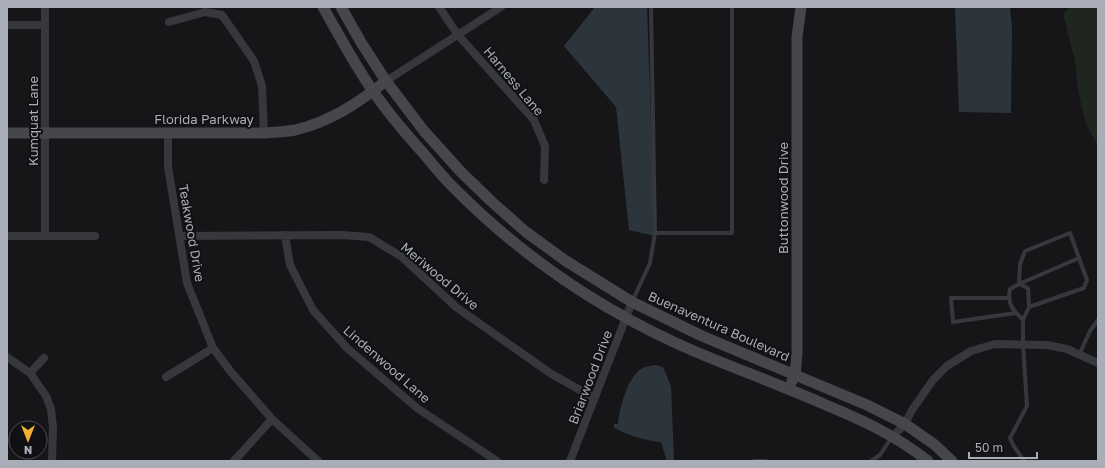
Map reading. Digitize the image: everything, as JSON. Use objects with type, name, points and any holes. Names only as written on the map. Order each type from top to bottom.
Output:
[{"type":"main road","points":[[323,7],[350,56],[373,91],[410,138],[447,180],[486,219],[557,275],[625,318],[695,351],[862,420],[893,436],[928,461]]},
{"type":"main road","name":"Buenaventura Boulevard","points":[[342,7],[362,44],[386,81],[424,131],[461,172],[526,232],[566,261],[632,302],[702,336],[867,405],[905,424],[935,445],[952,461]]},
{"type":"main road","name":"Buttonwood Drive","points":[[790,389],[795,375],[797,353],[797,37],[801,7]]},
{"type":"main road","name":"Florida Parkway","points":[[7,133],[264,133],[294,130],[314,125],[341,113],[386,81]]},
{"type":"street","name":"Kumquat Lane","points":[[45,7],[45,236]]},
{"type":"street","name":"Harness Lane","points":[[439,7],[458,35],[534,120],[545,146],[544,180]]},
{"type":"street","points":[[386,81],[501,7]]},
{"type":"street","points":[[169,22],[205,12],[222,15],[254,61],[262,86],[264,133]]},
{"type":"street","points":[[7,25],[45,25]]},
{"type":"street","name":"Teakwood Drive","points":[[168,132],[168,167],[187,283],[213,348],[231,372],[272,419],[318,461]]},
{"type":"street","name":"Lindenwood Lane","points":[[285,235],[290,265],[313,310],[347,348],[417,408],[498,461]]},
{"type":"street","name":"Meriwood Drive","points":[[180,236],[341,235],[369,237],[402,256],[456,307],[550,373],[594,398]]},
{"type":"street","points":[[7,236],[95,236]]},
{"type":"street","name":"Briarwood Drive","points":[[570,461],[632,302]]},
{"type":"street","points":[[893,436],[905,424],[912,410],[930,385],[947,366],[971,351],[995,344],[1047,345],[1067,349],[1098,362]]},
{"type":"street","points":[[166,377],[213,348]]},
{"type":"street","points":[[7,357],[30,372],[46,396],[51,409],[53,428],[52,461]]},
{"type":"street","points":[[30,372],[44,358]]},
{"type":"street","points":[[234,461],[272,419]]},
{"type":"lane","points":[[632,302],[650,263],[655,233],[651,7]]},
{"type":"lane","points":[[655,233],[732,233],[732,7]]},
{"type":"lane","points":[[1019,284],[1020,264],[1025,251],[1070,233],[1087,280],[1084,288],[1029,307]]},
{"type":"lane","points":[[1023,320],[1009,304],[1008,298],[1010,289],[1079,258]]},
{"type":"lane","points":[[1019,284],[1028,288],[1029,307],[1023,320],[1022,344],[1027,406],[1010,438],[1024,461]]},
{"type":"lane","points":[[1008,298],[951,298],[953,322],[1016,313]]},
{"type":"lane","points":[[1079,355],[1090,331],[1098,320]]},
{"type":"lane","points":[[871,461],[880,455],[893,436]]},
{"type":"lane","points":[[754,461],[766,461]]},
{"type":"shaded area","points":[[595,7],[647,7],[655,236],[629,230],[616,107],[564,46]]},
{"type":"shaded area","points":[[955,7],[1010,7],[1012,28],[1011,113],[959,112]]},
{"type":"shaded area","points":[[1070,7],[1098,7],[1098,146],[1086,124],[1078,91],[1075,61],[1063,13]]},
{"type":"shaded area","points":[[655,365],[663,367],[671,386],[674,461],[667,461],[661,442],[637,437],[614,428],[614,424],[618,424],[622,402],[633,378],[643,368]]}]
